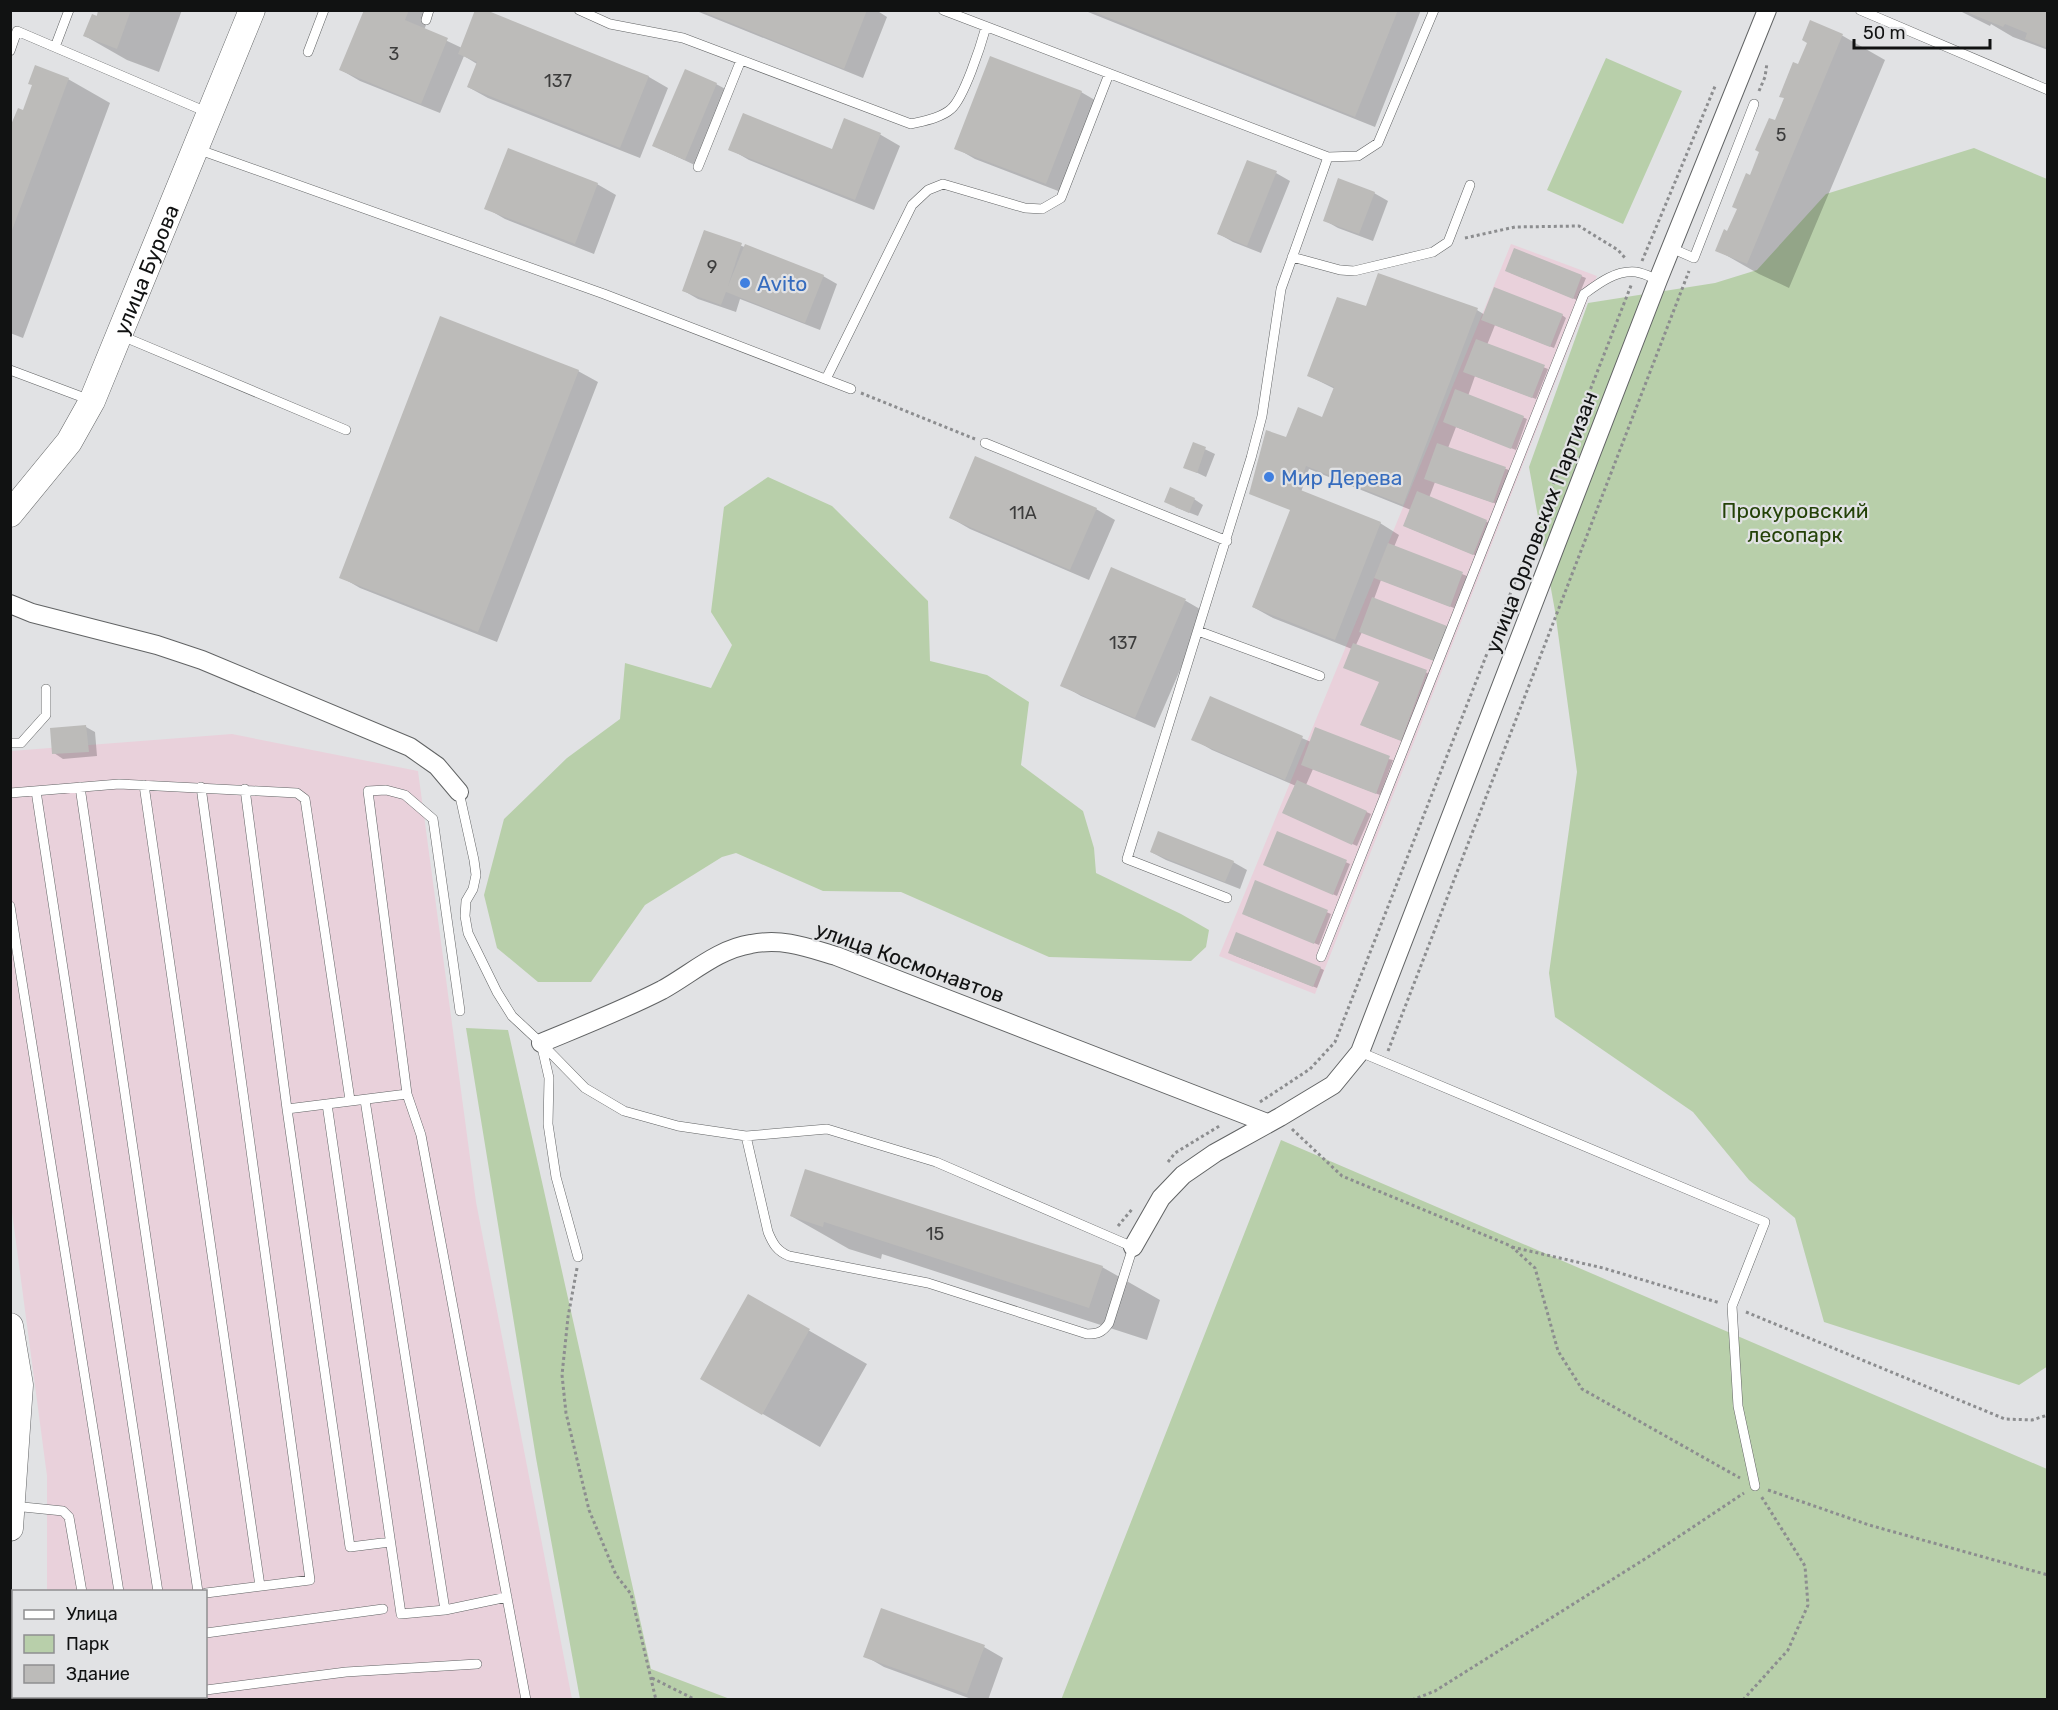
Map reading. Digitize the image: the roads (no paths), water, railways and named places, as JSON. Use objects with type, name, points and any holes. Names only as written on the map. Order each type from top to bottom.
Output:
[{"type":"main road","name":"улица Бурова","points":[[10,513],[69,442],[92,401],[252,10]]},
{"type":"main road","points":[[10,1326],[20,1384],[11,1513]]},
{"type":"street","name":"улица Орловских Партизан","points":[[1133,1247],[1161,1197],[1183,1175],[1215,1153],[1333,1085],[1360,1052],[1658,280],[1767,10]]},
{"type":"street","points":[[10,604],[32,613],[157,645],[202,660],[410,747],[438,766],[459,792]]},
{"type":"street","name":"улица Космонавтов","points":[[541,1043],[664,989],[716,957],[750,944],[787,942],[836,956],[1242,1113],[1274,1120]]},
{"type":"lane","points":[[55,47],[69,10]]},
{"type":"lane","points":[[308,52],[324,10]]},
{"type":"lane","points":[[579,10],[610,24],[683,38],[911,124],[932,119],[951,109],[964,87],[980,49],[986,27]]},
{"type":"lane","points":[[943,10],[1328,157],[1358,156],[1378,143],[1434,10]]},
{"type":"lane","points":[[1860,10],[2048,90]]},
{"type":"lane","points":[[10,51],[18,31],[210,113]]},
{"type":"lane","points":[[698,167],[741,60]]},
{"type":"lane","points":[[826,379],[912,206],[928,190],[943,184],[1025,208],[1042,209],[1061,198],[1109,74]]},
{"type":"lane","points":[[1671,249],[1694,258],[1754,104]]},
{"type":"lane","points":[[196,149],[604,294],[851,389]]},
{"type":"lane","points":[[1227,898],[1127,859],[1227,541],[1262,416],[1281,289],[1328,157]]},
{"type":"lane","points":[[1292,257],[1340,270],[1354,271],[1433,252],[1448,242],[1470,185]]},
{"type":"lane","points":[[1321,957],[1584,294],[1606,278],[1637,272],[1658,280]]},
{"type":"lane","points":[[120,335],[346,430]]},
{"type":"lane","points":[[10,370],[92,401]]},
{"type":"lane","points":[[985,443],[1227,541]]},
{"type":"lane","points":[[1198,631],[1320,676]]},
{"type":"lane","points":[[10,743],[21,742],[46,715],[46,689]]},
{"type":"lane","points":[[10,793],[119,784],[297,793],[305,799],[350,1100]]},
{"type":"lane","points":[[144,785],[260,1586]]},
{"type":"lane","points":[[80,787],[198,1590]]},
{"type":"lane","points":[[201,787],[310,1580],[207,1593]]},
{"type":"lane","points":[[244,789],[350,1546],[390,1542]]},
{"type":"lane","points":[[460,1011],[433,819],[405,795],[386,790],[368,791],[407,1094],[421,1136],[526,1700]]},
{"type":"lane","points":[[36,791],[158,1590]]},
{"type":"lane","points":[[459,792],[476,874],[473,889],[466,901],[465,916],[468,933],[486,973],[512,1016],[585,1088],[624,1111],[678,1126],[746,1136],[827,1129],[936,1162],[1133,1247],[1109,1323],[1097,1334],[1087,1334],[928,1283],[789,1256],[780,1252],[768,1232],[746,1136]]},
{"type":"lane","points":[[10,906],[119,1590]]},
{"type":"lane","points":[[541,1043],[549,1078],[549,1124],[556,1177],[579,1257]]},
{"type":"lane","points":[[1360,1052],[1765,1222],[1732,1306],[1738,1406],[1755,1486]]},
{"type":"lane","points":[[287,1109],[407,1094]]},
{"type":"lane","points":[[365,1100],[445,1610]]},
{"type":"lane","points":[[327,1104],[401,1614],[445,1610],[507,1597]]},
{"type":"lane","points":[[11,1513],[63,1511],[69,1517],[82,1590]]},
{"type":"lane","points":[[207,1633],[383,1610]]},
{"type":"lane","points":[[207,1690],[346,1672],[477,1664]]},
{"type":"place","name":"Avito","points":[[745,283]]},
{"type":"place","name":"Мир Дерева","points":[[1269,477]]},
{"type":"park label","name":"Прокуровский лесопарк","points":[[1795,522]]}]
